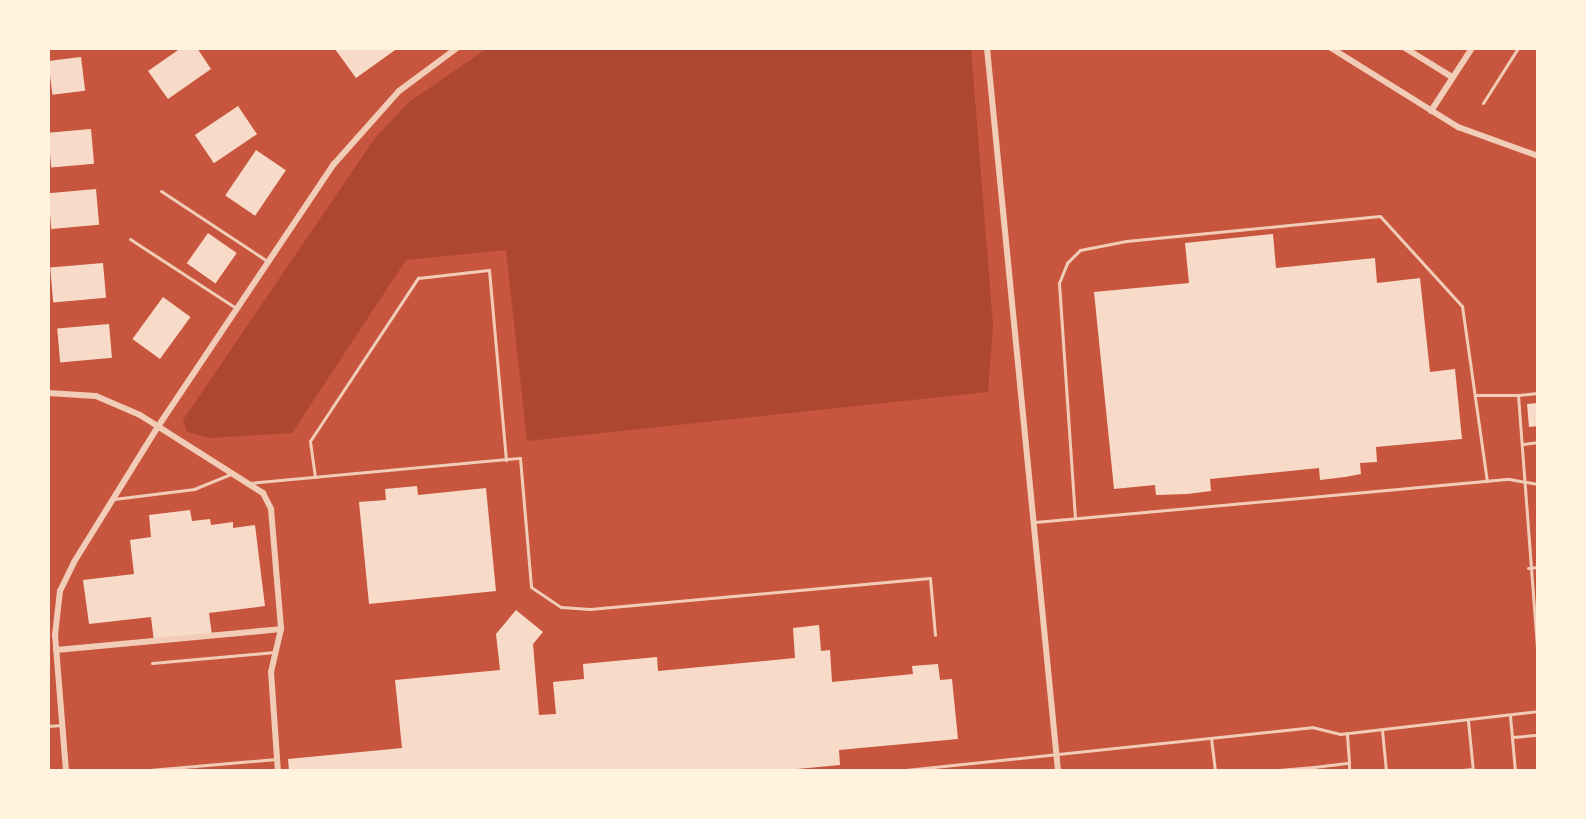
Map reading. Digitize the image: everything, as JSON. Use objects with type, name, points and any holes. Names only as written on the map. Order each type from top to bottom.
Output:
[{"type":"street","points":[[66,771],[56,650],[60,591],[159,425],[268,262],[366,124],[399,91],[457,48]]},
{"type":"street","points":[[987,48],[1058,771]]},
{"type":"street","points":[[1331,48],[1431,111],[1484,139],[1538,156]]},
{"type":"street","points":[[1405,48],[1452,77]]},
{"type":"street","points":[[1431,111],[1472,48]]},
{"type":"street","points":[[48,393],[96,396],[159,425],[263,493],[271,509],[281,629],[271,672],[278,771]]},
{"type":"street","points":[[56,650],[281,629]]},
{"type":"lane","points":[[1483,103],[1518,48]]},
{"type":"lane","points":[[161,191],[268,262]]},
{"type":"lane","points":[[1075,518],[1059,283],[1067,264],[1080,250],[1126,241],[1380,216],[1462,306],[1487,481]]},
{"type":"lane","points":[[130,238],[237,309]]},
{"type":"lane","points":[[315,477],[310,441],[418,278],[489,270],[506,460]]},
{"type":"lane","points":[[1475,395],[1538,393]]},
{"type":"lane","points":[[1518,395],[1523,444],[1528,568],[1538,661]]},
{"type":"lane","points":[[1523,444],[1538,442]]},
{"type":"lane","points":[[249,483],[520,458],[531,587],[561,608],[590,609],[930,578],[935,635]]},
{"type":"lane","points":[[114,499],[194,489],[234,473]]},
{"type":"lane","points":[[1032,522],[1487,481],[1524,481],[1538,484]]},
{"type":"lane","points":[[1528,568],[1538,567]]},
{"type":"lane","points":[[152,663],[276,652]]},
{"type":"lane","points":[[896,771],[1312,727],[1347,733],[1468,721],[1538,711]]},
{"type":"lane","points":[[1510,716],[1515,771]]},
{"type":"lane","points":[[1452,771],[1473,770],[1468,721]]},
{"type":"lane","points":[[48,726],[62,725]]},
{"type":"lane","points":[[1382,730],[1386,771]]},
{"type":"lane","points":[[1347,733],[1349,771]]},
{"type":"lane","points":[[1512,737],[1538,735]]},
{"type":"lane","points":[[1212,738],[1215,771]]},
{"type":"lane","points":[[138,771],[277,759]]},
{"type":"lane","points":[[1268,771],[1314,769],[1349,763]]},
{"type":"shaded area","points":[[488,48],[971,48],[993,325],[988,392],[527,441],[506,250],[406,260],[292,433],[210,438],[187,432],[183,420],[375,138],[409,102]]},
{"type":"building","points":[[181,48],[197,48],[211,69],[168,99],[148,71]]},
{"type":"building","points":[[337,48],[398,48],[356,78],[335,49]]},
{"type":"building","points":[[81,57],[85,91],[52,95],[48,61]]},
{"type":"building","points":[[238,106],[257,134],[214,163],[195,135]]},
{"type":"building","points":[[91,129],[94,164],[51,168],[48,133]]},
{"type":"building","points":[[256,150],[286,170],[255,216],[225,196]]},
{"type":"building","points":[[96,189],[99,225],[51,229],[48,193]]},
{"type":"building","points":[[208,233],[237,253],[215,283],[187,263]]},
{"type":"building","points":[[1273,234],[1276,268],[1375,258],[1377,283],[1420,278],[1430,372],[1455,369],[1462,439],[1376,447],[1377,462],[1360,463],[1361,474],[1345,477],[1320,480],[1319,468],[1210,479],[1211,491],[1187,494],[1156,495],[1155,485],[1114,489],[1094,292],[1189,283],[1185,243]]},
{"type":"building","points":[[103,263],[106,298],[53,302],[50,268]]},
{"type":"building","points":[[163,297],[191,317],[160,359],[132,339]]},
{"type":"building","points":[[109,324],[112,358],[60,362],[57,329]]},
{"type":"building","points":[[1538,403],[1538,426],[1529,427],[1527,404]]},
{"type":"building","points":[[417,486],[418,495],[486,488],[496,591],[369,604],[359,502],[386,500],[385,489]]},
{"type":"building","points":[[190,510],[192,521],[210,519],[211,525],[233,522],[233,528],[255,525],[265,606],[209,613],[212,635],[154,642],[151,617],[89,624],[83,580],[134,574],[130,540],[151,537],[149,515]]},
{"type":"building","points":[[516,610],[543,632],[533,644],[539,715],[556,714],[553,682],[584,679],[583,664],[657,657],[658,671],[795,658],[793,628],[819,625],[821,651],[830,650],[832,682],[913,674],[912,666],[938,664],[940,680],[952,679],[958,739],[839,750],[840,765],[775,771],[289,771],[288,759],[402,748],[395,680],[500,670],[496,634]]}]
